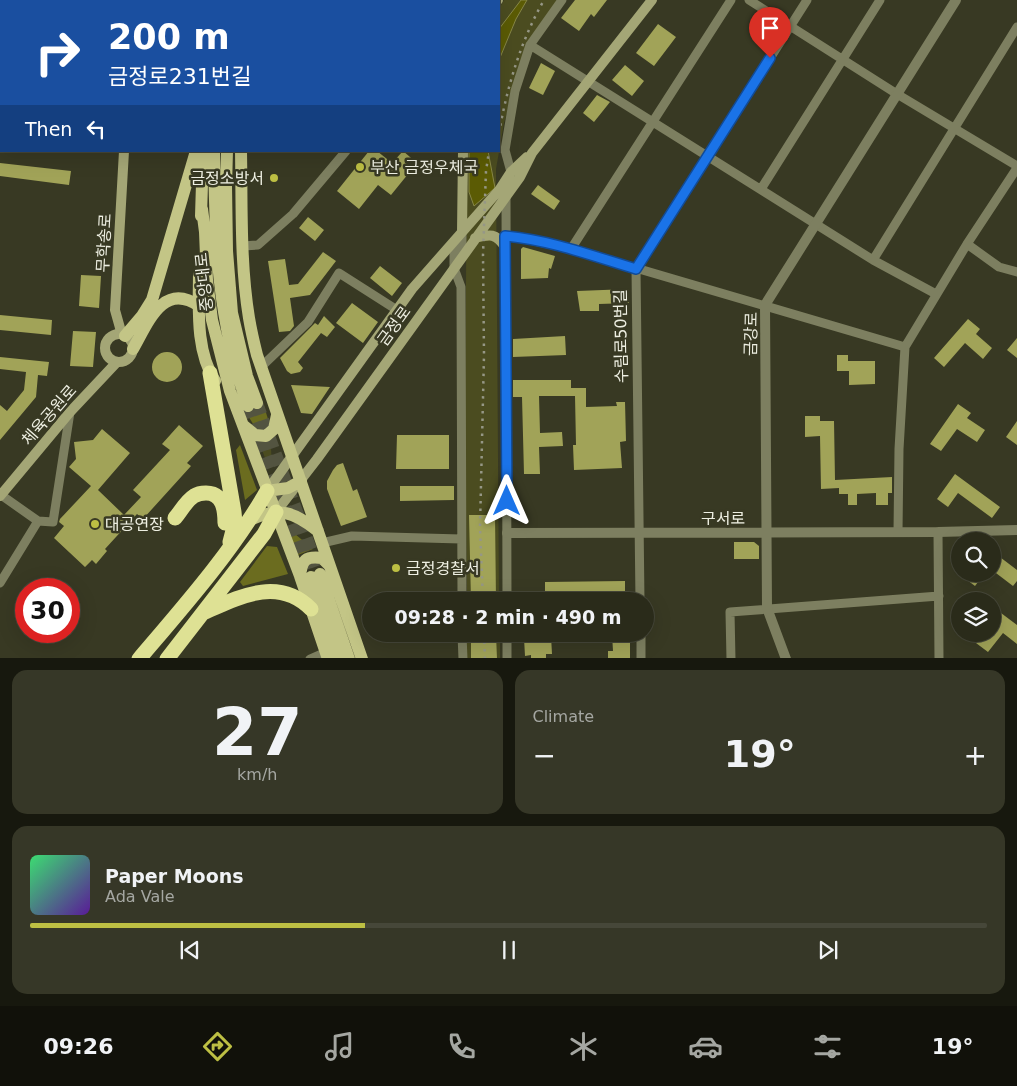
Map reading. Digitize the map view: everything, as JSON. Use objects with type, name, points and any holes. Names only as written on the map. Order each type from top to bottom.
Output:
[{"type":"highway","points":[[210,374],[235,517],[230,542],[220,562]]},
{"type":"highway","points":[[140,658],[220,562],[250,520],[267,490]]},
{"type":"highway","points":[[175,518],[191,498],[197,495],[209,493],[219,498],[224,509],[225,527],[225,542],[220,562]]},
{"type":"highway","points":[[167,658],[264,534],[276,512]]},
{"type":"highway","points":[[202,613],[244,596],[262,592],[278,592],[292,596],[299,599],[311,610]]},
{"type":"highway","points":[[134,658],[157,638]]},
{"type":"main road","name":"금정로","points":[[276,512],[301,481],[475,238],[502,197],[511,172],[532,153],[652,0]]},
{"type":"main road","name":"무학송로","points":[[124,152],[115,310],[124,335]]},
{"type":"main road","points":[[124,335],[142,316],[152,300],[196,152]]},
{"type":"main road","points":[[203,152],[202,209],[198,237],[199,306],[202,341],[210,374],[241,422],[252,433],[263,437],[268,435],[272,431],[277,414]]},
{"type":"main road","name":"중앙대로","points":[[214,152],[216,255],[223,317],[238,380],[252,404],[232,313],[227,251],[227,152]]},
{"type":"main road","points":[[241,152],[243,246],[249,318],[261,368],[320,537],[311,610],[327,655]]},
{"type":"main road","points":[[463,152],[463,230]]},
{"type":"main road","name":"금정로","points":[[267,490],[412,289],[463,230],[502,197],[520,177],[532,153]]},
{"type":"main road","points":[[202,209],[212,320],[230,391],[241,422],[276,512],[315,573],[362,658]]},
{"type":"main road","points":[[475,238],[493,235],[505,242]]},
{"type":"main road","points":[[115,310],[110,338],[105,346],[108,356],[117,362],[128,359],[156,310],[164,303],[172,298],[182,298],[199,306]]},
{"type":"main road","points":[[110,338],[115,335],[124,335],[131,341],[133,349]]},
{"type":"main road","name":"체육공원로","points":[[102,378],[108,356]]},
{"type":"main road","name":"체육공원로","points":[[0,495],[70,412],[117,362]]},
{"type":"main road","points":[[267,490],[288,488],[301,481]]},
{"type":"main road","points":[[250,520],[276,512],[293,515],[320,537]]},
{"type":"main road","points":[[315,573],[339,658]]},
{"type":"main road","points":[[315,573],[349,658]]},
{"type":"street","points":[[511,172],[505,150],[515,91],[530,45],[562,0]]},
{"type":"street","points":[[571,249],[731,0]]},
{"type":"street","points":[[749,0],[897,94],[1017,167],[967,244],[905,347],[899,449],[898,532]]},
{"type":"street","name":"수림로50번길","points":[[640,592],[636,269],[807,0]]},
{"type":"street","points":[[761,189],[880,0]]},
{"type":"street","name":"금강로","points":[[786,658],[767,608],[765,533],[765,305],[956,0]]},
{"type":"street","points":[[873,260],[1017,27]]},
{"type":"street","points":[[530,45],[873,260],[936,294]]},
{"type":"street","points":[[243,246],[258,245],[293,214],[345,152]]},
{"type":"street","points":[[502,197],[505,242],[507,592]]},
{"type":"street","points":[[462,592],[462,287],[454,268],[454,255],[462,244],[463,230]]},
{"type":"street","points":[[505,242],[521,238],[571,249],[905,347]]},
{"type":"street","points":[[967,244],[999,267],[1017,272]]},
{"type":"street","points":[[261,368],[308,322],[339,273],[396,310]]},
{"type":"street","points":[[0,495],[38,521],[52,522],[70,412]]},
{"type":"street","points":[[0,583],[38,521]]},
{"type":"street","name":"구서로","points":[[507,533],[938,532],[1017,530]]},
{"type":"street","points":[[938,532],[939,658]]},
{"type":"street","points":[[320,537],[461,539]]},
{"type":"street","points":[[731,658],[730,612],[939,596]]},
{"type":"street","points":[[462,642],[463,658]]},
{"type":"street","points":[[507,642],[507,658]]},
{"type":"street","points":[[641,642],[641,658]]},
{"type":"street","points":[[310,658],[327,655]]},
{"type":"shaded area","points":[[504,0],[558,0],[523,59],[504,123],[500,146],[500,7]]},
{"type":"shaded area","points":[[521,0],[527,0],[516,19],[500,58],[500,28]]},
{"type":"shaded area","points":[[467,152],[499,152],[496,169],[499,592],[467,592],[465,415]]},
{"type":"shaded area","points":[[469,152],[488,152],[495,188],[474,206],[469,192]]},
{"type":"shaded area","points":[[263,403],[268,419],[265,427],[260,429],[255,427],[245,411]]},
{"type":"shaded area","points":[[240,445],[257,490],[245,500],[236,450]]},
{"type":"shaded area","points":[[271,448],[272,467],[269,468],[262,450]]},
{"type":"shaded area","points":[[295,534],[313,549],[298,555],[291,537]]},
{"type":"shaded area","points":[[267,546],[277,547],[288,574],[243,586],[240,582]]},
{"type":"shaded area","points":[[467,642],[500,642],[500,658],[467,658]]},
{"type":"building","points":[[575,0],[607,0],[594,17],[591,14],[579,31],[561,18]]},
{"type":"building","points":[[658,24],[676,37],[654,66],[636,53]]},
{"type":"building","points":[[541,63],[555,71],[543,95],[529,88]]},
{"type":"building","points":[[625,65],[644,81],[632,96],[612,80]]},
{"type":"building","points":[[597,95],[610,102],[594,122],[583,113]]},
{"type":"building","points":[[368,152],[378,152],[392,163],[404,152],[417,163],[391,195],[378,185],[359,209],[337,191]]},
{"type":"building","points":[[0,163],[71,171],[69,185],[0,176]]},
{"type":"building","points":[[538,185],[560,201],[554,210],[531,194]]},
{"type":"building","points":[[308,217],[324,230],[315,241],[299,228]]},
{"type":"building","points":[[523,247],[555,256],[551,269],[549,268],[548,278],[521,279],[521,249]]},
{"type":"building","points":[[323,252],[336,261],[310,295],[290,298],[294,326],[290,331],[279,332],[268,261],[285,259],[289,285],[298,284]]},
{"type":"building","points":[[380,266],[402,283],[392,296],[370,278]]},
{"type":"building","points":[[81,275],[101,276],[99,308],[79,306]]},
{"type":"building","points":[[629,289],[629,303],[599,304],[599,311],[580,311],[577,291]]},
{"type":"building","points":[[352,303],[378,322],[363,343],[336,323]]},
{"type":"building","points":[[0,315],[52,320],[51,335],[0,330]]},
{"type":"building","points":[[324,316],[335,327],[327,337],[321,333],[298,362],[303,368],[300,372],[291,374],[287,371],[280,358],[315,323],[318,325]]},
{"type":"building","points":[[968,319],[980,329],[976,334],[992,348],[983,359],[965,343],[944,367],[934,358]]},
{"type":"building","points":[[73,331],[96,332],[93,367],[70,366]]},
{"type":"building","points":[[565,336],[566,355],[513,357],[513,339]]},
{"type":"building","points":[[1017,338],[1017,358],[1007,350]]},
{"type":"building","points":[[167,352],[173,353],[181,361],[181,373],[173,381],[167,382],[161,381],[153,373],[152,367],[153,361],[161,353]]},
{"type":"building","points":[[837,355],[848,355],[848,361],[875,361],[875,384],[849,385],[849,371],[837,371]]},
{"type":"building","points":[[0,357],[49,362],[47,376],[38,375],[36,397],[0,440],[0,405],[7,411],[24,390],[26,372],[0,369]]},
{"type":"building","points":[[513,380],[571,380],[571,388],[586,388],[586,407],[617,406],[616,402],[625,402],[626,441],[620,442],[622,468],[574,470],[573,445],[576,445],[575,396],[539,396],[540,433],[562,432],[563,446],[539,447],[540,474],[524,474],[522,397],[513,397]]},
{"type":"building","points":[[291,385],[330,387],[312,414],[301,413]]},
{"type":"building","points":[[958,404],[971,413],[967,418],[985,430],[977,442],[957,429],[941,451],[930,444]]},
{"type":"building","points":[[805,416],[820,416],[820,421],[834,421],[835,480],[892,477],[892,493],[888,493],[888,505],[876,505],[876,493],[857,494],[857,505],[848,505],[848,494],[839,494],[839,488],[821,489],[820,436],[805,437]]},
{"type":"building","points":[[1017,421],[1017,445],[1006,437]]},
{"type":"building","points":[[179,425],[203,446],[187,463],[191,466],[143,519],[137,514],[105,549],[107,551],[96,564],[92,560],[85,567],[54,538],[64,526],[59,522],[60,519],[91,486],[69,467],[76,459],[74,442],[93,440],[102,429],[130,453],[98,490],[124,515],[141,497],[133,490],[170,450],[162,444]]},
{"type":"building","points":[[397,435],[449,435],[449,469],[396,469]]},
{"type":"building","points":[[343,463],[353,491],[357,489],[367,517],[341,526],[327,489],[327,481],[337,465]]},
{"type":"building","points":[[955,474],[1000,507],[992,518],[958,493],[948,507],[937,499]]},
{"type":"building","points":[[400,486],[454,486],[454,500],[400,501]]},
{"type":"building","points":[[469,515],[495,515],[496,592],[471,592]]},
{"type":"building","points":[[734,542],[754,542],[759,546],[759,559],[734,559]]},
{"type":"building","points":[[1001,558],[1017,570],[1017,581],[1013,586],[1001,577]]},
{"type":"building","points":[[625,581],[625,591],[545,592],[545,582]]},
{"type":"building","points":[[970,582],[978,582],[975,586]]},
{"type":"building","points":[[1001,613],[1017,625],[1017,644],[1003,633],[1001,636]]},
{"type":"building","points":[[471,642],[496,642],[497,658],[471,658]]},
{"type":"building","points":[[524,642],[551,642],[552,654],[546,654],[546,658],[531,658],[531,655],[525,656]]},
{"type":"building","points":[[612,642],[630,642],[630,658],[608,658],[608,651],[613,651]]},
{"type":"building","points":[[977,642],[996,642],[988,652]]},
{"type":"tunnel","points":[[257,403],[320,574]]},
{"type":"tunnel","points":[[248,406],[311,577]]},
{"type":"railway","points":[[500,128],[516,64],[528,31],[544,0]]},
{"type":"railway","points":[[483,592],[480,528],[484,355],[483,255],[486,171],[489,152]]},
{"type":"railway","points":[[484,642],[485,658]]},
{"type":"place","name":"부산 금정우체국","points":[[360,167]]},
{"type":"place","name":"금정소방서","points":[[274,178]]},
{"type":"place","name":"대공연장","points":[[95,524]]},
{"type":"place","name":"금정경찰서","points":[[396,568]]},
{"type":"route","points":[[507,501],[505,236],[571,249],[636,269],[770,58]]}]
